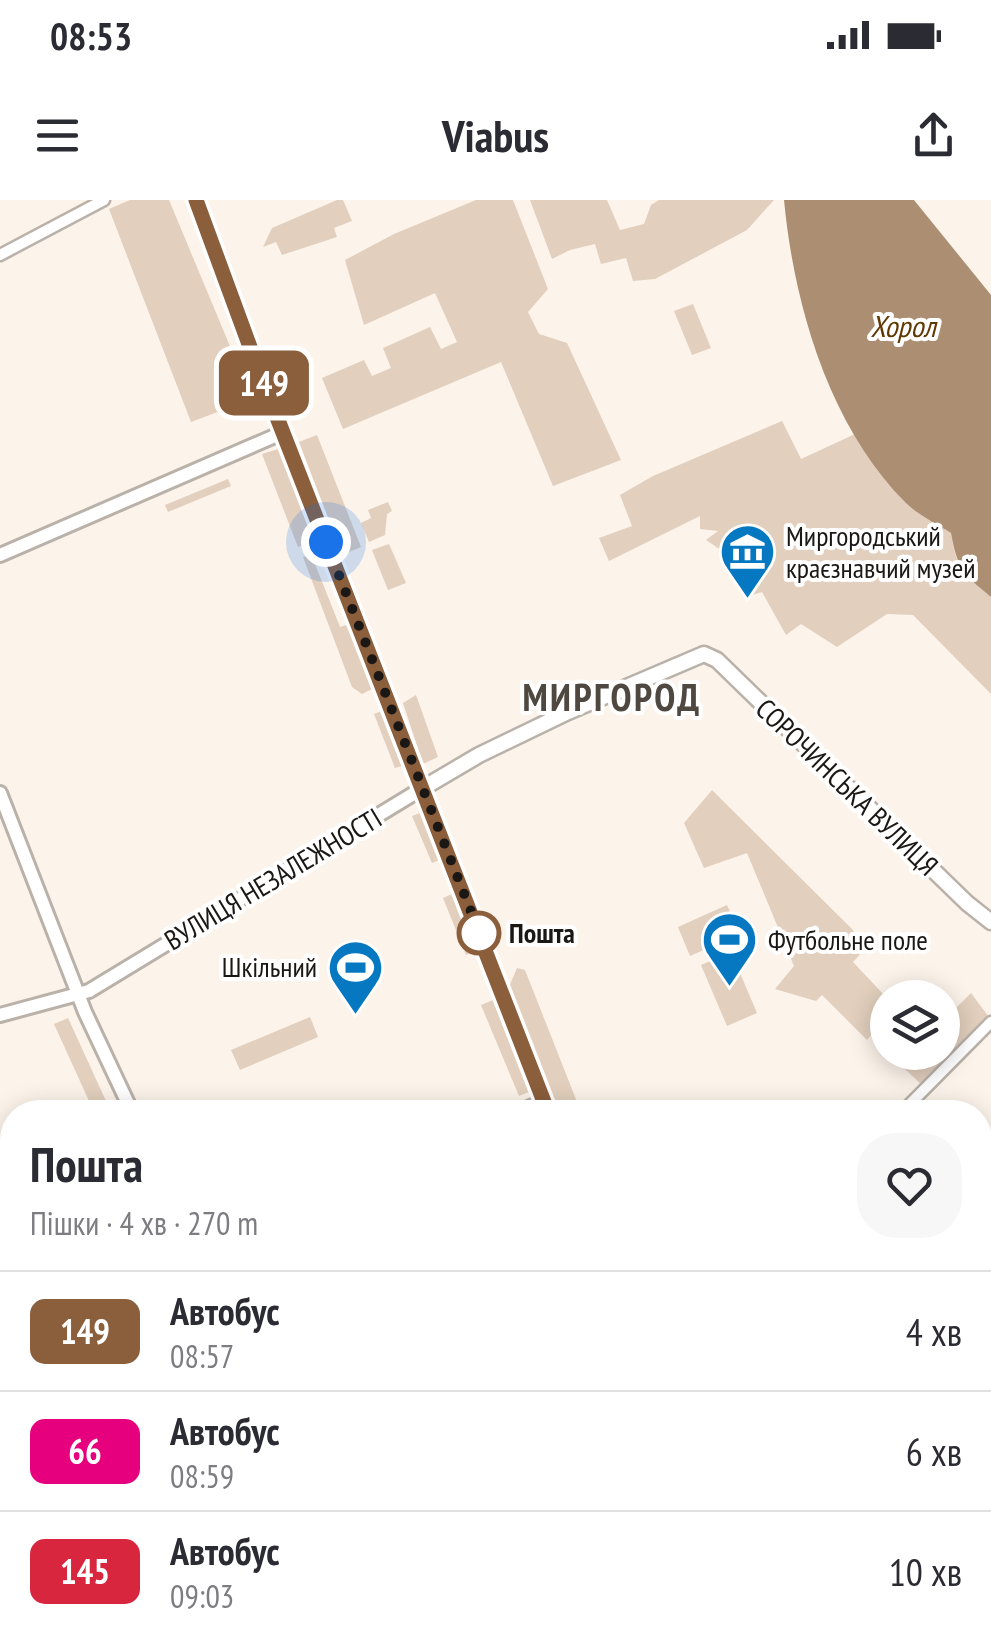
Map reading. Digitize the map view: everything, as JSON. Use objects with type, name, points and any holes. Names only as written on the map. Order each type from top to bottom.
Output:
[{"type":"main road","name":"ВУЛИЦЯ НЕЗАЛЕЖНОСТІ","points":[[423,788],[568,712],[704,654]]},
{"type":"main road","name":"СОРОЧИНСЬКА ВУЛИЦЯ","points":[[704,654],[718,660],[991,922]]},
{"type":"street","points":[[0,255],[104,200]]},
{"type":"street","points":[[196,200],[543,1100]]},
{"type":"street","points":[[0,555],[284,432]]},
{"type":"street","name":"ВУЛИЦЯ НЕЗАЛЕЖНОСТІ","points":[[0,1016],[79,994],[423,788]]},
{"type":"street","points":[[0,793],[79,994],[127,1100]]},
{"type":"street","points":[[914,1100],[991,1022]]},
{"type":"shaded area","points":[[130,200],[169,200],[252,399],[191,422],[109,209]]},
{"type":"shaded area","points":[[343,200],[352,221],[334,228],[337,237],[282,255],[276,242],[263,247],[272,228]]},
{"type":"shaded area","points":[[476,200],[513,200],[548,289],[528,312],[539,334],[567,343],[621,460],[553,486],[501,362],[343,429],[322,378],[364,360],[372,376],[391,368],[383,348],[430,327],[441,349],[457,342],[435,293],[364,325],[345,260],[394,234]]},
{"type":"shaded area","points":[[530,200],[607,200],[620,230],[644,224],[651,205],[659,200],[774,200],[747,230],[655,279],[633,281],[626,258],[601,264],[595,244],[552,259]]},
{"type":"shaded area","points":[[693,304],[711,348],[692,355],[674,311]]},
{"type":"shaded area","points":[[782,421],[801,459],[855,434],[908,504],[951,533],[963,570],[991,597],[991,694],[913,615],[887,614],[837,647],[801,624],[786,635],[762,592],[752,595],[744,575],[735,569],[739,562],[706,540],[718,531],[700,529],[700,516],[609,561],[599,538],[632,526],[620,495],[653,476]]},
{"type":"shaded area","points":[[317,435],[361,547],[342,555],[299,442]]},
{"type":"shaded area","points":[[278,449],[287,455],[316,540],[298,547],[262,454]]},
{"type":"shaded area","points":[[228,479],[231,486],[168,512],[165,505]]},
{"type":"shaded area","points":[[388,502],[392,511],[387,514],[385,535],[369,542],[361,523],[371,518],[368,510]]},
{"type":"shaded area","points":[[389,544],[406,583],[388,590],[372,550]]},
{"type":"shaded area","points":[[311,554],[340,627],[350,624],[376,687],[362,694],[352,687],[303,557]]},
{"type":"shaded area","points":[[416,695],[438,757],[423,764],[403,703]]},
{"type":"shaded area","points":[[382,711],[402,766],[395,768],[374,714]]},
{"type":"shaded area","points":[[712,790],[853,930],[863,951],[853,962],[870,980],[867,1040],[822,995],[816,1001],[775,989],[794,966],[747,853],[704,868],[684,823]]},
{"type":"shaded area","points":[[423,812],[442,859],[432,863],[412,816]]},
{"type":"shaded area","points":[[452,894],[476,951],[466,955],[443,898]]},
{"type":"shaded area","points":[[727,905],[740,934],[690,956],[678,927]]},
{"type":"shaded area","name":"Футбольне поле","points":[[731,952],[757,1013],[727,1026],[701,965]]},
{"type":"shaded area","points":[[517,968],[525,970],[576,1100],[552,1100],[508,989]]},
{"type":"shaded area","points":[[971,993],[991,1020],[960,1053],[960,1004]]},
{"type":"shaded area","points":[[493,1000],[529,1092],[519,1096],[481,1005]]},
{"type":"shaded area","points":[[310,1017],[318,1037],[240,1070],[231,1050]]},
{"type":"shaded area","points":[[68,1018],[106,1100],[89,1100],[54,1024]]},
{"type":"shaded area","points":[[906,1070],[944,1070],[926,1089]]},
{"type":"water","name":"Хорол","points":[[784,200],[914,200],[991,295],[991,597],[963,570],[951,533],[911,507],[879,472],[836,401],[796,281]]},
{"type":"bus line","name":"149","points":[[196,200],[543,1100]]},
{"type":"place","name":"Миргородський краєзнавчий музей","points":[[747,601]]},
{"type":"place","name":"Пошта","points":[[479,933]]},
{"type":"place","name":"Футбольне поле","points":[[729,989]]},
{"type":"place","name":"Шкільний","points":[[356,1016]]},
{"type":"district","name":"МИРГОРОД","points":[[612,698]]},
{"type":"route","points":[[326,542],[483,942],[479,933]]}]
